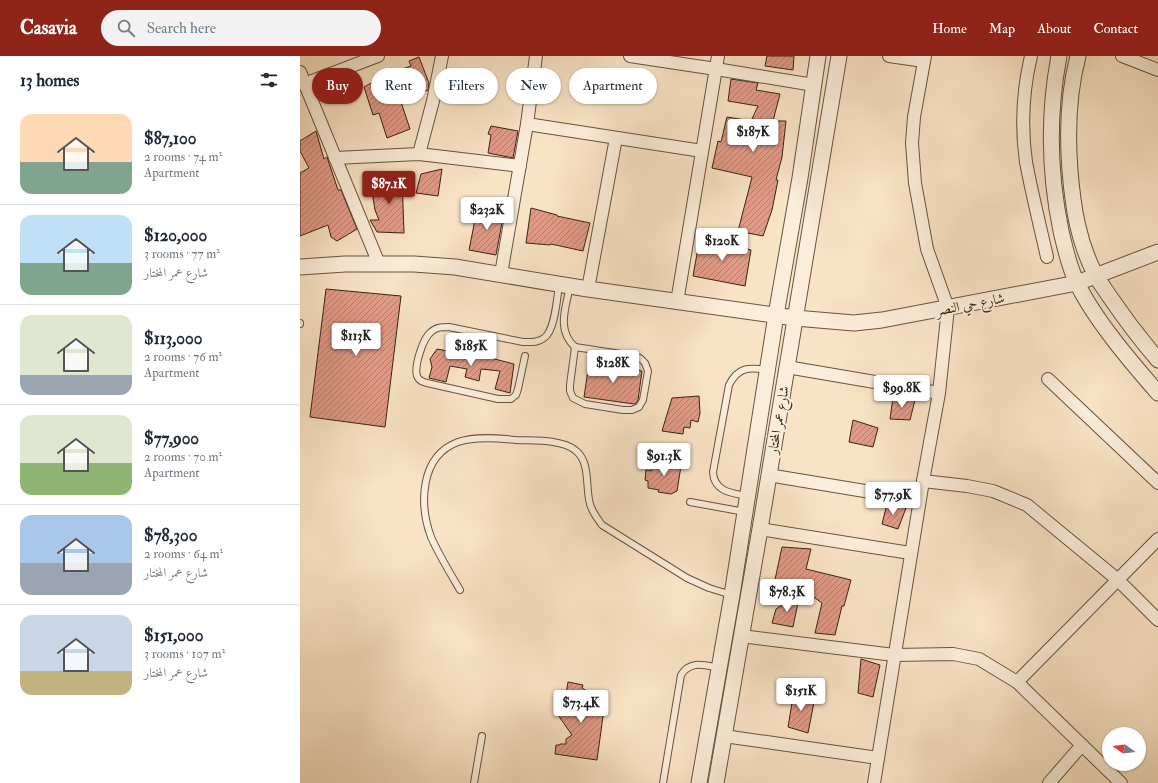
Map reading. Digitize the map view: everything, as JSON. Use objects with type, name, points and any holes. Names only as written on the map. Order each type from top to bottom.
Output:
[{"type":"street","points":[[304,84],[378,56]]},
{"type":"street","points":[[419,154],[433,102],[442,56]]},
{"type":"street","points":[[501,274],[527,124],[536,56]]},
{"type":"street","points":[[630,56],[814,85]]},
{"type":"street","points":[[677,302],[718,56]]},
{"type":"street","name":"شارع عمر المختار","points":[[699,783],[732,595],[767,370],[800,178],[818,56]]},
{"type":"street","name":"شارع عمر المختار","points":[[716,783],[839,56]]},
{"type":"street","points":[[874,783],[922,481],[939,393],[948,308],[927,249],[915,182],[912,137],[914,117],[925,58],[889,56]]},
{"type":"street","points":[[1030,56],[1024,100],[1024,141],[1026,162],[1047,257]]},
{"type":"street","points":[[1059,56],[1053,96],[1051,140],[1055,202],[1064,244],[1077,283],[1090,305],[1106,328],[1158,393]]},
{"type":"street","points":[[1078,56],[1071,89],[1068,137],[1071,188],[1075,214],[1082,242],[1096,276],[1132,327],[1158,360]]},
{"type":"street","points":[[1122,56],[1158,70]]},
{"type":"street","points":[[300,72],[379,264]]},
{"type":"street","points":[[527,124],[702,151]]},
{"type":"street","points":[[1051,140],[1068,137]]},
{"type":"street","points":[[588,289],[616,138]]},
{"type":"street","points":[[335,158],[419,154],[520,166]]},
{"type":"street","points":[[800,178],[817,181]]},
{"type":"street","name":"شارع حي النصر","points":[[300,267],[345,264],[414,264],[455,268],[677,302],[795,318],[854,323],[882,320],[1077,283],[1158,252]]},
{"type":"street","points":[[787,366],[939,393]]},
{"type":"street","points":[[1048,379],[1158,483]]},
{"type":"street","points":[[768,475],[919,500]]},
{"type":"street","points":[[922,481],[967,486],[993,491],[1027,505],[1118,580],[1158,620]]},
{"type":"street","points":[[760,529],[910,553]]},
{"type":"street","points":[[1017,682],[1158,539]]},
{"type":"street","points":[[732,595],[748,598]]},
{"type":"street","points":[[741,636],[894,655],[953,654],[979,659],[1017,682],[1120,783]]},
{"type":"street","points":[[724,736],[878,758]]},
{"type":"street","points":[[1049,783],[1082,745]]},
{"type":"lane","points":[[564,285],[563,326],[569,340],[575,347],[634,356],[643,360],[648,371],[644,395],[639,407],[632,410],[623,410],[585,404],[573,398],[570,391],[570,385],[575,347]]},
{"type":"lane","points":[[525,356],[518,389],[516,395],[511,399],[498,399],[427,383],[419,379],[417,373],[423,342],[431,332],[442,327],[523,342],[534,342],[544,339],[548,335],[552,326],[564,285]]},
{"type":"lane","points":[[747,496],[722,490],[716,484],[713,472],[729,385],[732,378],[744,369],[752,368],[767,370]]},
{"type":"lane","points":[[460,590],[443,562],[431,536],[424,507],[425,483],[436,458],[445,449],[458,442],[479,438],[563,444],[576,451],[585,462],[590,505],[602,525],[687,578],[709,588],[732,595]]},
{"type":"lane","points":[[690,502],[745,512]]},
{"type":"lane","points":[[663,783],[681,675],[687,667],[696,664],[719,668]]},
{"type":"lane","points":[[474,783],[482,736]]},
{"type":"building","points":[[767,56],[794,56],[793,70],[765,66]]},
{"type":"building","points":[[419,57],[423,68],[405,68],[411,66],[409,61]]},
{"type":"building","points":[[426,75],[429,83],[428,90],[426,91]]},
{"type":"building","points":[[731,79],[758,83],[756,90],[780,94],[773,121],[786,121],[782,157],[776,180],[778,180],[772,210],[763,236],[738,231],[752,177],[712,168],[718,141],[721,142],[727,117],[751,121],[758,106],[728,101]]},
{"type":"building","points":[[371,83],[371,104],[402,104],[410,129],[387,138],[379,113],[373,115],[364,87]]},
{"type":"building","points":[[491,126],[518,131],[513,158],[488,153],[491,135],[488,134]]},
{"type":"building","points":[[316,131],[324,159],[327,157],[338,190],[341,190],[357,229],[337,241],[331,237],[328,225],[300,236],[300,173],[309,168],[300,151],[300,141]]},
{"type":"building","points":[[442,169],[438,196],[416,193],[421,174]]},
{"type":"building","points":[[377,176],[402,178],[404,233],[377,232],[370,220],[379,220],[375,210],[373,198]]},
{"type":"building","points":[[478,205],[504,212],[496,255],[469,250]]},
{"type":"building","points":[[531,208],[557,216],[590,223],[583,251],[551,244],[526,243]]},
{"type":"building","points":[[700,237],[751,250],[745,286],[693,276]]},
{"type":"building","points":[[326,289],[401,296],[385,427],[310,417]]},
{"type":"building","points":[[471,347],[478,348],[483,356],[514,364],[510,393],[495,389],[500,371],[481,369],[479,381],[465,377],[467,369],[450,366],[446,382],[429,378],[432,367],[430,359],[437,349],[463,354]]},
{"type":"building","points":[[589,363],[642,371],[638,400],[636,403],[634,404],[584,397]]},
{"type":"building","points":[[699,396],[700,413],[698,422],[691,420],[690,428],[684,427],[683,434],[662,431],[672,398]]},
{"type":"building","points":[[893,397],[915,400],[910,420],[890,419]]},
{"type":"building","points":[[853,420],[878,428],[873,447],[849,442]]},
{"type":"building","points":[[662,460],[673,462],[672,464],[681,466],[677,491],[671,494],[658,492],[659,490],[648,488],[648,481],[645,480],[646,470],[651,471],[652,464],[659,465]]},
{"type":"building","points":[[887,504],[906,508],[898,529],[882,524]]},
{"type":"building","points":[[782,547],[811,549],[806,569],[851,580],[844,606],[842,606],[835,635],[815,633],[822,603],[804,590],[773,589]]},
{"type":"building","points":[[800,593],[793,627],[772,623],[776,609]]},
{"type":"building","points":[[861,659],[880,665],[873,697],[858,693]]},
{"type":"building","points":[[568,682],[583,685],[582,688],[590,693],[589,700],[598,701],[597,708],[604,709],[597,760],[555,754],[556,745],[566,744],[566,739],[572,735],[558,715],[563,711]]},
{"type":"building","points":[[794,691],[815,697],[808,733],[788,727]]}]
